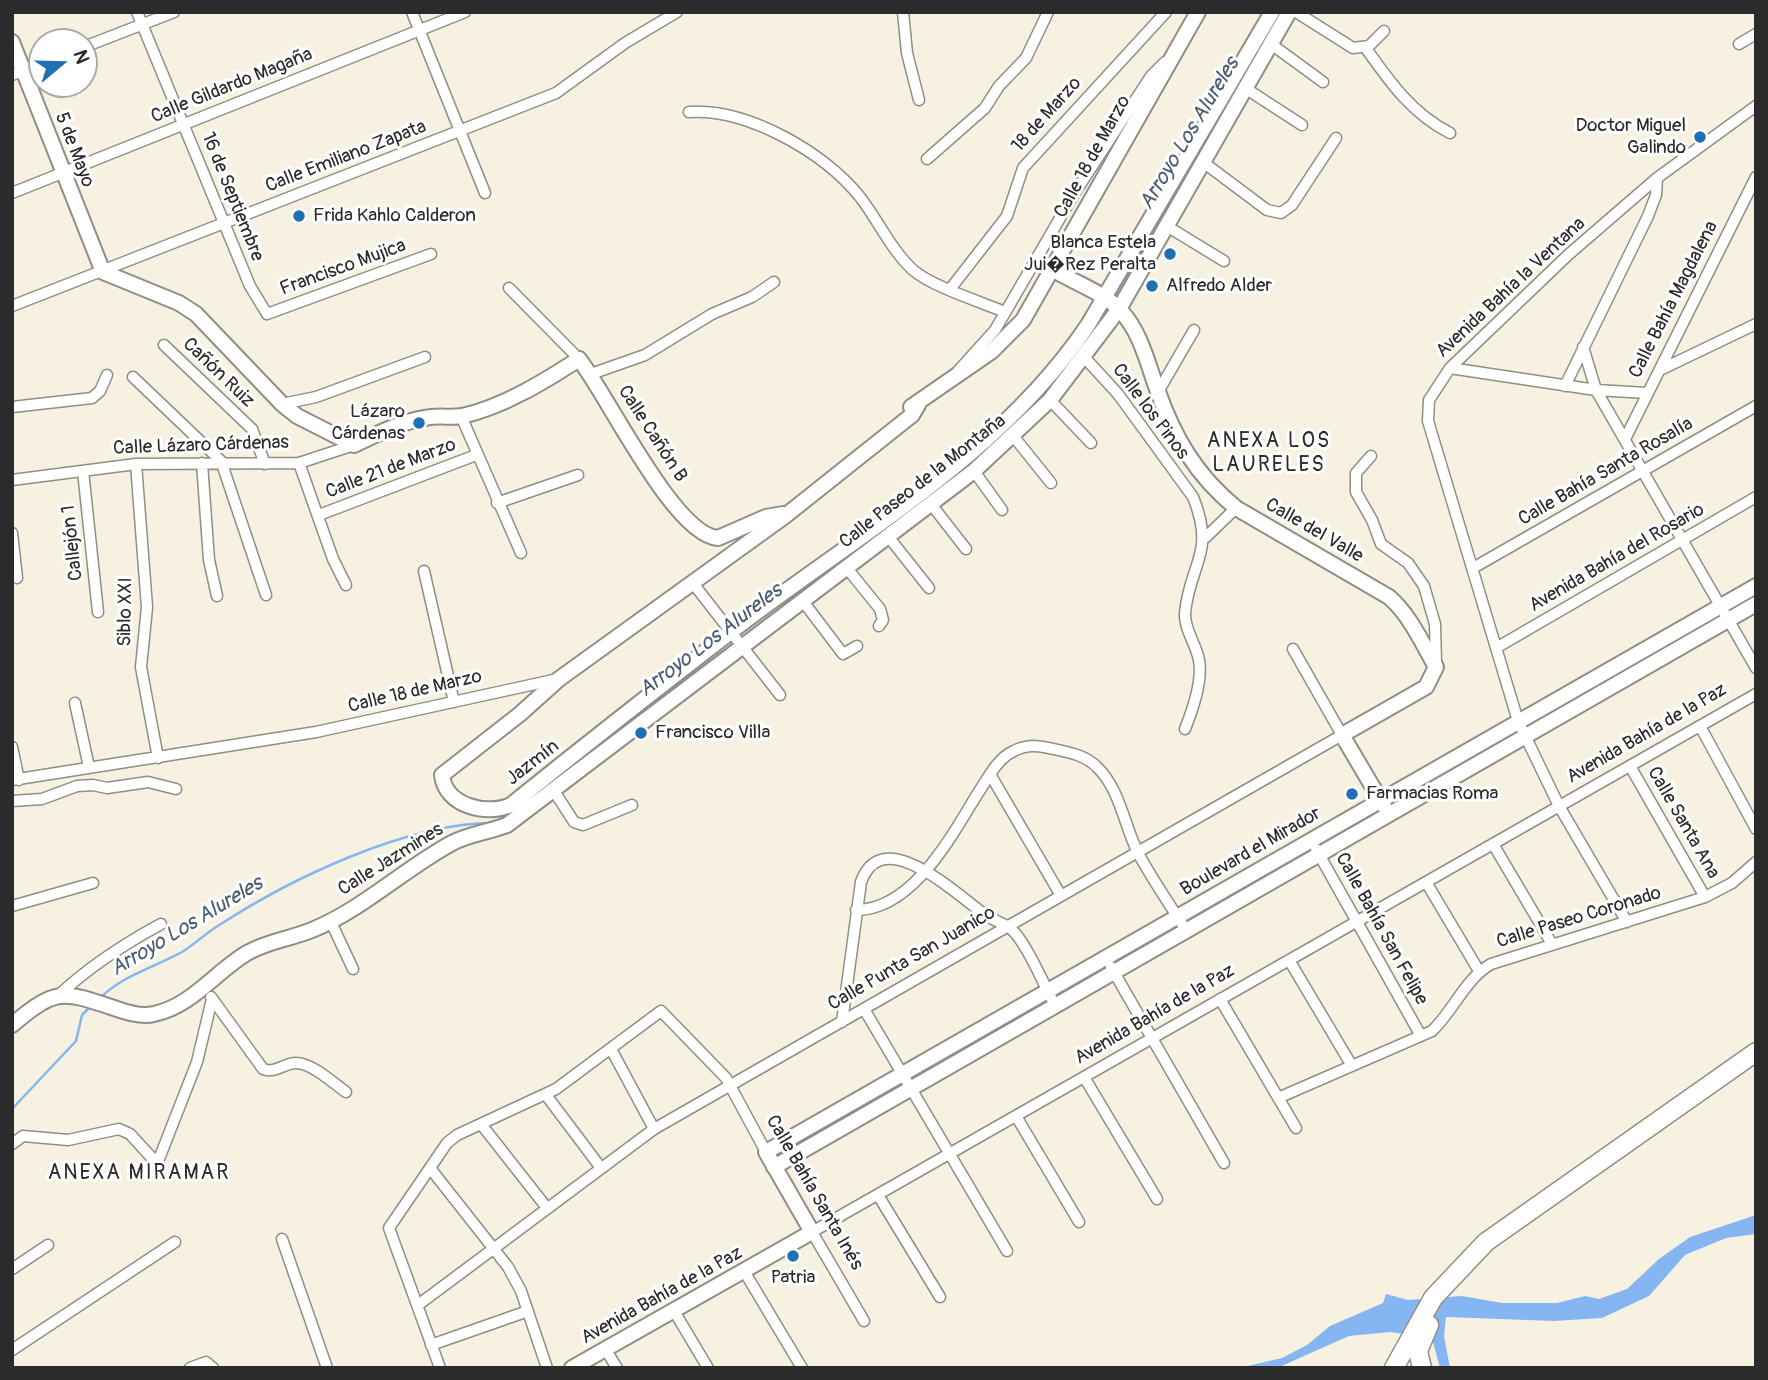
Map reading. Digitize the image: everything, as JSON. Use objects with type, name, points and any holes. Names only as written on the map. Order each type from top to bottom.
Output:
[{"type":"highway","points":[[1394,1368],[1416,1339],[1441,1296],[1486,1242],[1756,1052]]},
{"type":"highway","points":[[1441,1296],[1491,1247],[1756,1062]]},
{"type":"highway","points":[[1416,1339],[1422,1368]]},
{"type":"main road","name":"Calle 18 de Marzo","points":[[559,679],[781,516],[817,475],[897,415],[918,405],[992,351],[1023,320],[1198,12]]},
{"type":"main road","name":"Calle Paseo de la Montaña","points":[[738,639],[802,600],[931,504],[1014,437],[1050,400],[1085,358],[1111,304],[1272,12]]},
{"type":"main road","name":"Calle Paseo de la Montaña","points":[[554,791],[995,433],[1063,362],[1111,304],[1165,225],[1289,12]]},
{"type":"main road","name":"5 de Mayo","points":[[12,42],[18,73],[103,272]]},
{"type":"main road","name":"Calle del Valle","points":[[1052,269],[1111,304],[1139,338],[1158,392],[1189,461],[1236,508],[1400,606],[1436,667]]},
{"type":"main road","points":[[103,272],[179,303],[195,314],[282,404],[297,416],[354,446]]},
{"type":"main road","name":"Calle Cañón B","points":[[579,359],[685,521],[697,531],[718,538],[781,516]]},
{"type":"main road","name":"Calle Lázaro Cárdenas","points":[[354,446],[402,424],[425,418],[461,416],[503,400],[579,359]]},
{"type":"main road","name":"Boulevard el Mirador","points":[[774,1167],[1525,735],[1723,613],[1756,586]]},
{"type":"main road","name":"Boulevard el Mirador","points":[[766,1152],[1518,721],[1723,613],[1756,604]]},
{"type":"main road","name":"Jazmín","points":[[559,679],[520,714],[447,770],[443,775],[443,782],[451,793],[482,810],[500,810],[511,805],[738,639]]},
{"type":"main road","name":"Calle Punta San Juanico","points":[[1342,734],[1426,687],[1436,667]]},
{"type":"main road","points":[[1342,734],[1388,814]]},
{"type":"main road","name":"Calle Jazmines","points":[[59,995],[88,1000],[128,1013],[154,1014],[207,994],[244,955],[275,940],[312,930],[391,886],[451,843],[507,825],[554,791]]},
{"type":"main road","points":[[12,1026],[41,1002],[59,995]]},
{"type":"main road","name":"Calle Bahía Santa Inés","points":[[766,1152],[812,1232]]},
{"type":"main road","name":"Avenida Bahía de la Paz","points":[[572,1368],[812,1232]]},
{"type":"street","name":"16 de Septiembre","points":[[137,12],[223,224],[250,286],[267,314]]},
{"type":"street","points":[[98,41],[174,12]]},
{"type":"street","points":[[412,12],[485,193]]},
{"type":"street","name":"Calle Gildardo Magaña","points":[[12,193],[465,12]]},
{"type":"street","name":"Calle Emiliano Zapata","points":[[12,306],[556,93],[625,43],[677,12]]},
{"type":"street","points":[[902,12],[907,53],[919,100]]},
{"type":"street","points":[[927,159],[985,108],[999,86],[1026,58],[1048,12]]},
{"type":"street","name":"18 de Marzo","points":[[951,288],[1007,216],[1019,177],[1031,157],[1166,12]]},
{"type":"street","points":[[1296,12],[1353,48],[1365,47],[1384,31]]},
{"type":"street","points":[[1739,44],[1756,34]]},
{"type":"street","points":[[1271,44],[1323,82]]},
{"type":"street","points":[[1365,47],[1408,103],[1429,122],[1450,133]]},
{"type":"street","name":"Calle 18 de Marzo","points":[[957,374],[961,365],[995,330],[1074,194],[1151,76],[1178,48]]},
{"type":"street","points":[[1245,88],[1301,125]]},
{"type":"street","name":"Avenida Bahía la Ventana","points":[[1627,922],[1559,806],[1518,721],[1428,421],[1429,400],[1450,368],[1568,255],[1657,178],[1756,106]]},
{"type":"street","points":[[689,112],[721,112],[795,144],[817,157],[843,178],[858,195],[914,271],[1005,312]]},
{"type":"street","points":[[1203,162],[1267,210],[1282,213],[1292,205],[1336,138]]},
{"type":"street","name":"Calle Bahía Magdalena","points":[[1625,439],[1756,177]]},
{"type":"street","points":[[1565,386],[1648,216],[1656,195],[1657,178]]},
{"type":"street","points":[[1165,225],[1224,261]]},
{"type":"street","name":"Francisco Mujica","points":[[267,314],[431,254]]},
{"type":"street","points":[[591,374],[645,355],[712,314],[774,282]]},
{"type":"street","name":"Calle Cañón B","points":[[509,288],[579,359]]},
{"type":"street","points":[[1660,370],[1756,324]]},
{"type":"street","points":[[1158,392],[1194,330]]},
{"type":"street","name":"Cañón Ruiz","points":[[164,345],[252,429],[265,464]]},
{"type":"street","points":[[1583,347],[1596,390],[1756,668]]},
{"type":"street","points":[[282,404],[329,393],[425,357]]},
{"type":"street","name":"Calle los Pinos","points":[[1085,358],[1118,394],[1193,497],[1205,538]]},
{"type":"street","points":[[1450,368],[1596,390],[1647,393]]},
{"type":"street","points":[[12,407],[92,398],[100,391],[107,374]]},
{"type":"street","points":[[133,377],[221,461],[266,596]]},
{"type":"street","points":[[1050,400],[1091,443]]},
{"type":"street","name":"Calle Bahía Santa Rosalía","points":[[1472,568],[1756,406]]},
{"type":"street","points":[[461,416],[521,553]]},
{"type":"street","points":[[1014,437],[1051,483]]},
{"type":"street","name":"Calle Lázaro Cárdenas","points":[[12,480],[136,464],[221,461],[299,463],[354,446]]},
{"type":"street","name":"Calle 21 de Marzo","points":[[319,515],[476,455]]},
{"type":"street","points":[[1371,456],[1356,473],[1356,492],[1381,544],[1408,563],[1424,586],[1435,624],[1436,667]]},
{"type":"street","points":[[202,463],[209,560],[217,596]]},
{"type":"street","points":[[299,463],[333,559],[346,585]]},
{"type":"street","name":"Siblo XXI","points":[[136,464],[147,607],[141,667],[158,758]]},
{"type":"street","name":"Callejón 1","points":[[83,471],[97,612]]},
{"type":"street","points":[[974,471],[1002,510]]},
{"type":"street","points":[[497,503],[578,475]]},
{"type":"street","name":"Avenida Bahía del Rosario","points":[[1496,648],[1756,497]]},
{"type":"street","points":[[931,504],[966,549]]},
{"type":"street","points":[[1185,729],[1193,710],[1199,671],[1185,613],[1205,538],[1236,508]]},
{"type":"street","points":[[12,533],[17,579]]},
{"type":"street","points":[[887,535],[929,588]]},
{"type":"street","points":[[846,567],[883,615],[879,626]]},
{"type":"street","points":[[424,571],[454,702]]},
{"type":"street","points":[[692,582],[780,695]]},
{"type":"street","points":[[802,600],[843,654],[857,646]]},
{"type":"street","points":[[1293,649],[1342,734]]},
{"type":"street","name":"Calle 18 de Marzo","points":[[15,780],[316,733],[559,679]]},
{"type":"street","name":"Avenida Bahía de la Paz","points":[[812,1232],[1756,694]]},
{"type":"street","points":[[75,703],[89,767]]},
{"type":"street","points":[[1700,726],[1756,829]]},
{"type":"street","name":"Calle Punta San Juanico","points":[[418,1305],[654,1129],[1342,734]]},
{"type":"street","points":[[856,910],[879,906],[909,887],[954,830],[990,774],[1009,753],[1026,746],[1040,746],[1088,759],[1098,767],[1113,789],[1138,852],[1186,930]]},
{"type":"street","points":[[12,747],[15,780]]},
{"type":"street","name":"Calle Santa Ana","points":[[1630,766],[1705,897]]},
{"type":"street","points":[[990,774],[1060,894]]},
{"type":"street","points":[[12,801],[42,799],[77,786],[107,788],[148,782],[176,789]]},
{"type":"street","points":[[554,791],[574,822],[583,825],[632,805]]},
{"type":"street","name":"Calle Bahía San Felipe","points":[[1310,840],[1421,1037]]},
{"type":"street","points":[[1493,844],[1552,944]]},
{"type":"street","points":[[842,1022],[860,882],[870,864],[885,858],[897,859],[923,871],[993,922],[1006,926],[1016,934],[1055,1005]]},
{"type":"street","name":"Calle Paseo Coronado","points":[[1278,1098],[1421,1037],[1444,1020],[1479,971],[1552,944],[1705,897],[1732,883],[1756,862]]},
{"type":"street","points":[[1426,882],[1479,971]]},
{"type":"street","points":[[12,906],[93,883]]},
{"type":"street","points":[[330,920],[353,969]]},
{"type":"street","points":[[59,995],[118,948],[161,924]]},
{"type":"street","points":[[1105,957],[1224,1163]]},
{"type":"street","points":[[1289,960],[1352,1066]]},
{"type":"street","points":[[207,994],[266,1071],[294,1063],[303,1064],[346,1092]]},
{"type":"street","points":[[12,1144],[23,1136],[68,1140],[119,1129],[130,1134],[152,1158],[159,1159],[197,1062],[207,994]]},
{"type":"street","points":[[1220,999],[1296,1128]]},
{"type":"street","points":[[864,1009],[1007,1251]]},
{"type":"street","name":"Calle Bahía Santa Inés","points":[[611,1049],[661,1011],[731,1084],[766,1152]]},
{"type":"street","points":[[440,1368],[390,1233],[390,1224],[451,1139],[546,1095],[611,1049],[654,1129]]},
{"type":"street","points":[[1084,1077],[1157,1199]]},
{"type":"street","points":[[546,1095],[601,1168]]},
{"type":"street","points":[[1017,1116],[1079,1222]]},
{"type":"street","points":[[481,1124],[547,1208]]},
{"type":"street","points":[[430,1168],[514,1278],[547,1368]]},
{"type":"street","points":[[878,1195],[940,1297]]},
{"type":"street","name":"Calle Bahía Santa Inés","points":[[812,1232],[864,1321]]},
{"type":"street","points":[[282,1239],[327,1368]]},
{"type":"street","points":[[12,1350],[175,1241]]},
{"type":"street","points":[[12,1269],[48,1245]]},
{"type":"street","points":[[744,1271],[802,1368]]},
{"type":"street","points":[[432,1345],[528,1311]]},
{"type":"street","points":[[674,1311],[708,1368]]},
{"type":"street","points":[[606,1350],[617,1368]]},
{"type":"street","points":[[190,1368],[209,1365]]},
{"type":"water","points":[[1756,1215],[1756,1234],[1726,1238],[1685,1255],[1649,1296],[1602,1318],[1554,1321],[1446,1317],[1444,1336],[1450,1368],[1440,1368],[1432,1338],[1390,1332],[1349,1336],[1277,1368],[1239,1368],[1282,1358],[1307,1345],[1330,1326],[1383,1303],[1386,1294],[1408,1300],[1462,1296],[1502,1303],[1557,1303],[1585,1296],[1599,1299],[1627,1289],[1659,1259],[1690,1237]]},
{"type":"waterway","name":"Arroyo Los Alureles","points":[[1114,298],[1280,12]]},
{"type":"waterway","name":"Arroyo Los Alureles","points":[[1088,339],[1108,307]]},
{"type":"waterway","name":"Arroyo Los Alureles","points":[[1040,400],[1052,386]]},
{"type":"waterway","name":"Arroyo Los Alureles","points":[[959,472],[987,450]]},
{"type":"waterway","name":"Arroyo Los Alureles","points":[[893,524],[915,506]]},
{"type":"waterway","name":"Arroyo Los Alureles","points":[[99,999],[128,978],[182,952],[250,906],[351,856],[424,832],[460,825],[493,823]]},
{"type":"waterway","name":"Arroyo Los Alureles","points":[[12,1109],[76,1041],[82,1015],[91,1006]]},
{"type":"place","name":"Doctor Miguel Galindo","points":[[1700,137]]},
{"type":"place","name":"Frida Kahlo Calderon","points":[[299,216]]},
{"type":"place","name":"Blanca Estela Jui�Rez Peralta","points":[[1170,254]]},
{"type":"place","name":"Alfredo Alder","points":[[1152,286]]},
{"type":"place","name":"Lázaro Cárdenas","points":[[419,423]]},
{"type":"place","name":"Francisco Villa","points":[[641,733]]},
{"type":"place","name":"Farmacias Roma","points":[[1352,794]]},
{"type":"place","name":"Patria","points":[[793,1256]]},
{"type":"district","name":"ANEXA LOS LAURELES","points":[[1269,454]]},
{"type":"district","name":"ANEXA MIRAMAR","points":[[139,1174]]}]
